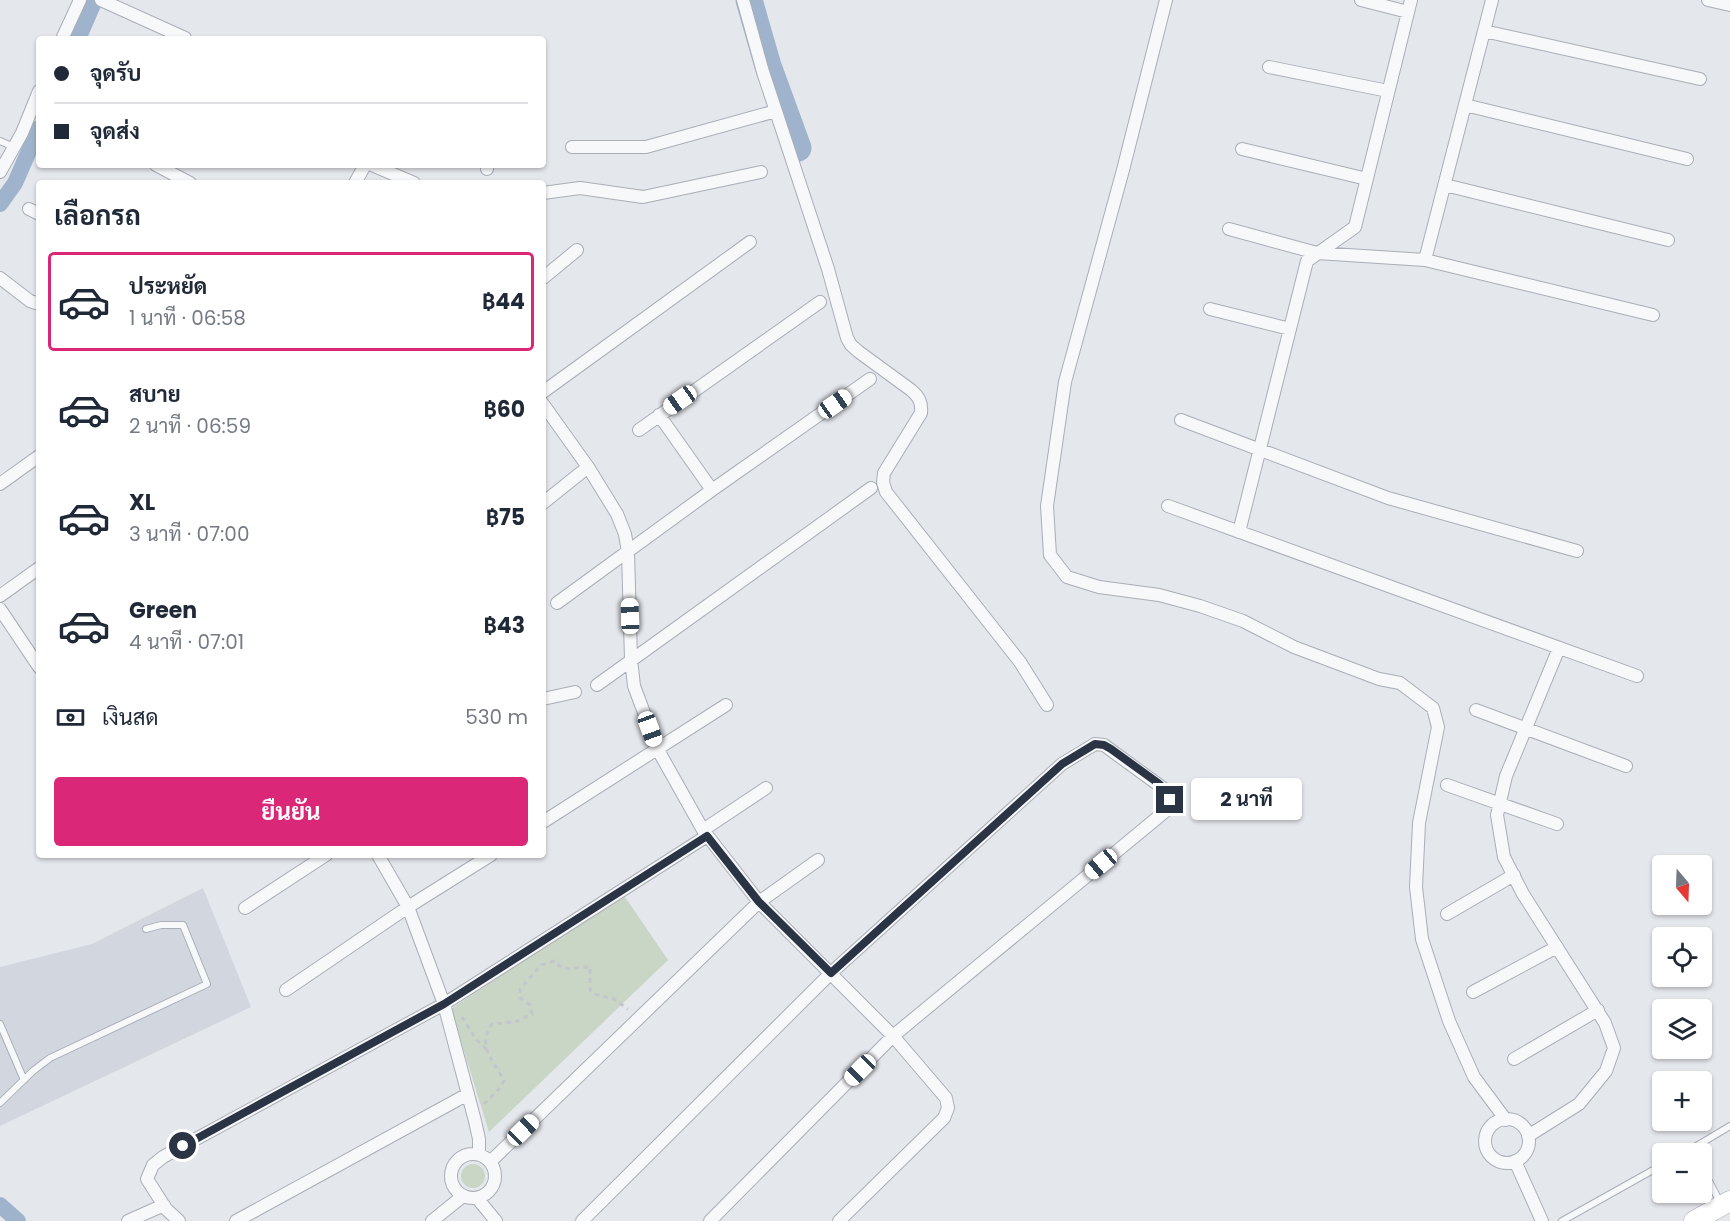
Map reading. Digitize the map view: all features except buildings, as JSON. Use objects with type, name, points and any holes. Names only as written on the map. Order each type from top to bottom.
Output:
[{"type":"main road","points":[[1694,1221],[1726,1203]]},
{"type":"street","points":[[63,36],[80,0]]},
{"type":"street","points":[[101,0],[180,36]]},
{"type":"street","points":[[743,0],[776,111],[828,269],[847,338],[859,352],[911,390],[918,397],[921,405],[921,413],[884,473],[883,482],[886,492],[1020,662],[1047,705]]},
{"type":"street","points":[[1166,0],[1123,170],[1065,382],[1047,507],[1050,555],[1067,577],[1099,587],[1159,595],[1243,621],[1294,647],[1379,679],[1400,683],[1433,708],[1438,727],[1419,823],[1416,887],[1422,939],[1449,1021],[1474,1077],[1506,1120]]},
{"type":"street","points":[[1239,532],[1307,261],[1354,228],[1410,6],[1361,0]]},
{"type":"street","points":[[1425,260],[1492,0]]},
{"type":"street","points":[[1708,0],[1730,5]]},
{"type":"street","points":[[1484,31],[1700,79]]},
{"type":"street","points":[[1269,68],[1388,91]]},
{"type":"street","points":[[0,172],[36,98]]},
{"type":"street","points":[[1465,105],[1687,159]]},
{"type":"street","points":[[572,147],[646,147],[776,111]]},
{"type":"street","points":[[1242,149],[1367,179]]},
{"type":"street","points":[[162,168],[184,180]]},
{"type":"street","points":[[379,168],[407,180]]},
{"type":"street","points":[[546,193],[580,188],[643,197],[760,172]]},
{"type":"street","points":[[1444,185],[1668,240]]},
{"type":"street","points":[[1229,229],[1317,254],[1425,260],[1653,315]]},
{"type":"street","points":[[546,390],[750,242]]},
{"type":"street","points":[[546,276],[577,250]]},
{"type":"street","points":[[0,278],[30,301],[36,302]]},
{"type":"street","points":[[639,430],[820,302]]},
{"type":"street","points":[[1210,309],[1290,329]]},
{"type":"street","points":[[557,603],[870,379]]},
{"type":"street","points":[[546,408],[588,467],[617,514],[625,534],[628,552],[634,686],[658,750],[705,833],[759,902],[893,1036],[946,1098],[948,1108],[944,1118],[838,1221]]},
{"type":"street","points":[[658,415],[712,490]]},
{"type":"street","points":[[1181,420],[1388,498],[1576,551]]},
{"type":"street","points":[[0,484],[36,458]]},
{"type":"street","points":[[546,500],[588,467]]},
{"type":"street","points":[[597,685],[871,488]]},
{"type":"street","points":[[1168,506],[1637,676]]},
{"type":"street","points":[[0,596],[36,570]]},
{"type":"street","points":[[0,609],[36,663]]},
{"type":"street","points":[[1528,1136],[1579,1104],[1606,1071],[1614,1048],[1598,1010],[1557,947],[1504,857],[1497,815],[1506,776],[1559,648]]},
{"type":"street","points":[[546,698],[575,692]]},
{"type":"street","points":[[546,820],[726,705]]},
{"type":"street","points":[[1476,710],[1626,766]]},
{"type":"street","points":[[582,1221],[831,973],[1062,764],[1095,744],[1104,745],[1167,791],[1170,800],[1168,809],[893,1036],[710,1221]]},
{"type":"street","points":[[1447,785],[1557,824]]},
{"type":"street","points":[[179,1221],[164,1205],[147,1179],[153,1165],[448,1001],[705,833],[766,788]]},
{"type":"street","points":[[245,908],[321,858]]},
{"type":"street","points":[[380,858],[408,907],[448,1001],[484,1159],[495,1174],[492,1186],[483,1196],[477,1198],[463,1196],[452,1184],[452,1168],[463,1156],[471,1154],[484,1159]]},
{"type":"street","points":[[286,990],[408,907],[486,858]]},
{"type":"street","points":[[484,1159],[640,1017],[759,902],[818,860]]},
{"type":"street","points":[[1447,914],[1514,875]]},
{"type":"street","points":[[1473,992],[1557,947]]},
{"type":"street","points":[[1514,1059],[1598,1010]]},
{"type":"street","points":[[236,1221],[468,1094]]},
{"type":"street","points":[[1506,1120],[1520,1124],[1528,1136],[1527,1150],[1515,1161],[1502,1163],[1487,1150],[1485,1143],[1488,1130],[1499,1121],[1506,1120]]},
{"type":"street","points":[[1515,1161],[1542,1221]]},
{"type":"street","points":[[432,1221],[463,1196]]},
{"type":"street","points":[[477,1198],[496,1221]]},
{"type":"street","points":[[128,1221],[164,1205]]},
{"type":"lane","points":[[0,141],[14,147]]},
{"type":"lane","points":[[0,1103],[50,1059],[207,984],[183,925],[161,925],[146,929]]},
{"type":"lane","points":[[0,1024],[24,1080]]},
{"type":"lane","points":[[1705,1143],[1730,1126]]},
{"type":"lane","points":[[1562,1221],[1652,1171]]},
{"type":"lane","points":[[1712,1182],[1726,1203]]},
{"type":"path","points":[[473,1113],[504,1081],[488,1052],[485,1043],[486,1034],[492,1024],[516,1022],[532,1014],[530,1005],[520,998],[520,989],[541,965],[554,961],[560,967],[571,970],[590,967],[590,990],[594,994],[614,999],[640,1017]]},
{"type":"path","points":[[448,1001],[488,1052]]},
{"type":"shaded area","points":[[203,888],[251,1007],[0,1126],[0,967],[92,944]]},
{"type":"green space","points":[[623,894],[668,960],[489,1132],[451,1009]]},
{"type":"green space","points":[[473,1164],[482,1167],[485,1176],[482,1185],[473,1188],[464,1185],[461,1176],[464,1167]]},
{"type":"waterway","points":[[79,36],[95,0]]},
{"type":"waterway","points":[[749,0],[768,66],[798,148]]},
{"type":"waterway","points":[[0,204],[15,183],[36,135]]},
{"type":"waterway","points":[[0,1205],[18,1221]]},
{"type":"route","points":[[183,1146],[444,1004],[707,836],[759,902],[831,973],[1062,764],[1095,744],[1111,749],[1158,783],[1167,791],[1170,800]]}]
